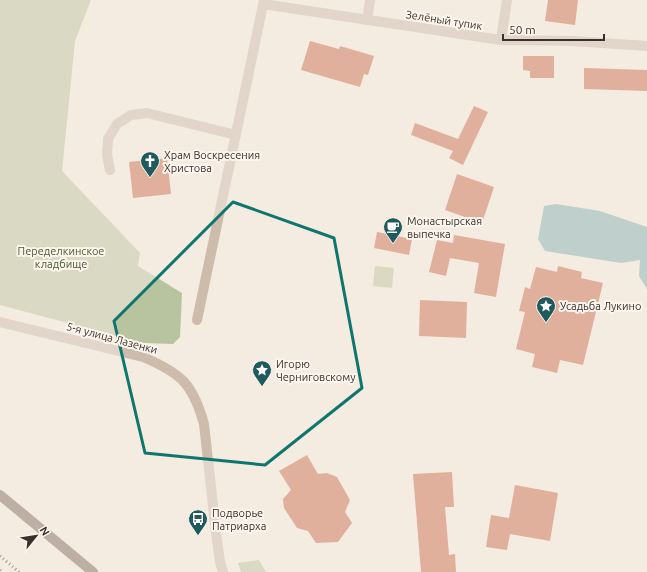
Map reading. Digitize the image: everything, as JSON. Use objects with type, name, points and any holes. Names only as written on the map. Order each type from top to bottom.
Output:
[{"type":"main road","points":[[0,495],[94,572]]},
{"type":"street","points":[[367,20],[370,0]]},
{"type":"street","points":[[501,40],[507,0]]},
{"type":"street","points":[[197,320],[264,2]]},
{"type":"street","name":"Зелёный тупик","points":[[264,2],[367,20],[501,40],[572,41],[647,46]]},
{"type":"street","points":[[110,170],[106,155],[108,138],[117,124],[131,115],[147,113],[236,135]]},
{"type":"street","name":"5-я улица Лазенки","points":[[0,322],[143,357],[165,366],[187,384],[200,409],[204,424],[216,533],[223,572]]},
{"type":"highlighted area","points":[[233,202],[334,238],[362,388],[265,465],[145,453],[114,321]]},
{"type":"green space","name":"Переделкинское кладбище","points":[[0,0],[91,0],[75,41],[62,171],[140,253],[138,266],[182,293],[180,337],[173,344],[143,343],[0,305]]},
{"type":"green space","points":[[375,266],[394,268],[392,288],[373,286]]},
{"type":"green space","points":[[259,560],[266,572],[241,572],[238,563]]},
{"type":"water","points":[[556,204],[600,211],[647,227],[647,289],[639,276],[640,260],[621,263],[545,251],[538,239],[544,206]]},
{"type":"building","points":[[548,0],[578,0],[575,25],[545,21]]},
{"type":"building","points":[[310,41],[339,49],[340,46],[374,56],[368,75],[364,74],[360,87],[301,70]]},
{"type":"building","points":[[523,56],[554,56],[554,78],[530,78],[530,71],[523,70]]},
{"type":"building","points":[[584,68],[647,70],[647,91],[584,89]]},
{"type":"building","points":[[474,106],[488,112],[463,165],[449,158],[453,151],[411,135],[415,123],[458,139]]},
{"type":"building","name":"Храм Воскресения Христова","points":[[167,158],[171,194],[133,198],[129,162]]},
{"type":"building","points":[[457,174],[494,187],[482,223],[445,210]]},
{"type":"building","name":"Монастырская выпечка","points":[[377,232],[412,239],[409,255],[374,248]]},
{"type":"building","points":[[454,235],[505,244],[496,297],[474,293],[479,263],[450,258],[446,276],[429,272],[437,240],[453,243]]},
{"type":"building","points":[[558,266],[582,272],[581,278],[603,283],[583,365],[560,360],[557,373],[532,367],[535,354],[516,349],[525,312],[519,311],[525,287],[530,289],[536,267],[557,272]]},
{"type":"building","points":[[420,300],[467,302],[466,338],[419,336]]},
{"type":"building","points":[[307,455],[318,474],[327,473],[337,477],[350,500],[345,512],[352,523],[338,542],[316,543],[308,531],[297,528],[284,508],[283,499],[291,490],[279,471]]},
{"type":"building","points":[[452,472],[454,507],[445,507],[449,555],[455,554],[456,572],[421,572],[413,474]]},
{"type":"building","points":[[515,485],[558,493],[550,541],[510,534],[507,550],[486,547],[491,515],[509,518]]},
{"type":"railway","points":[[0,556],[19,572]]},
{"type":"place","name":"Храм Воскресения Христова","points":[[150,178]]},
{"type":"place","name":"Монастырская выпечка","points":[[393,244]]},
{"type":"place","name":"Усадьба Лукино","points":[[546,323]]},
{"type":"place","name":"Игорю Черниговскому","points":[[262,387]]},
{"type":"place","name":"Подворье Патриарха","points":[[198,536]]}]
